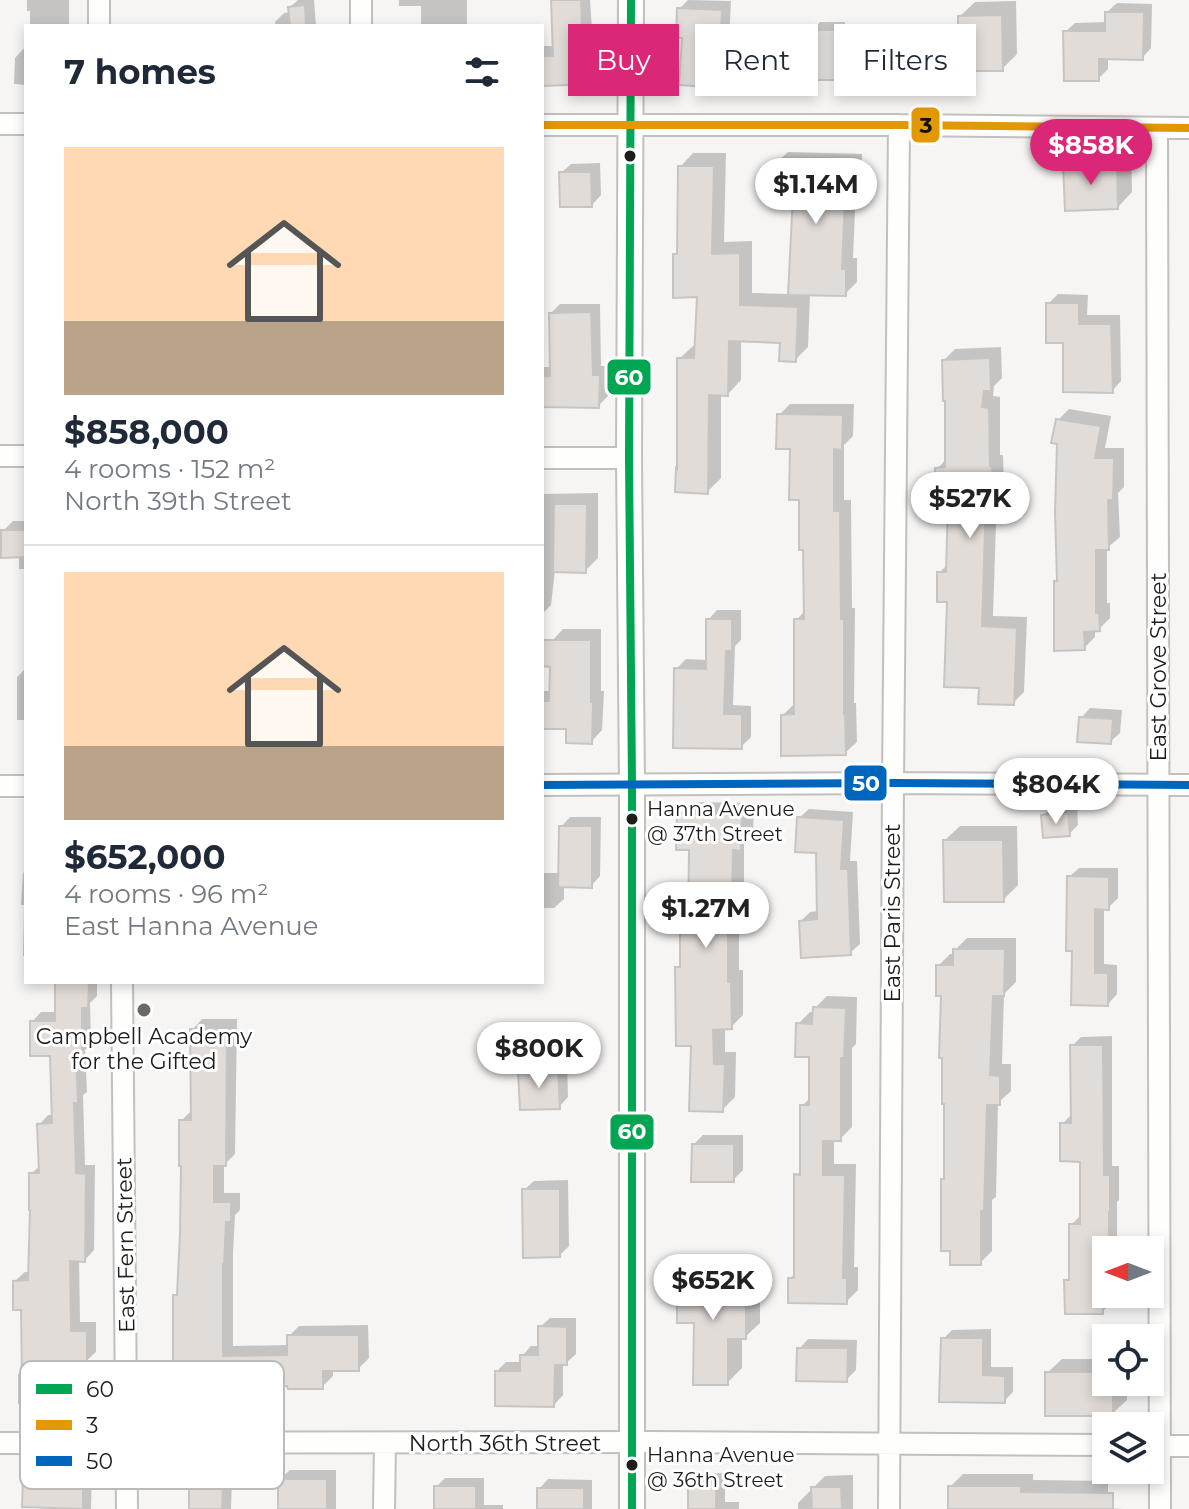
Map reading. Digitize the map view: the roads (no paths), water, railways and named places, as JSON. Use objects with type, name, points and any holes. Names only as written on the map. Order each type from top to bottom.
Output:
[{"type":"street","points":[[99,0],[99,24]]},
{"type":"street","points":[[361,0],[361,24]]},
{"type":"street","points":[[631,0],[632,1509]]},
{"type":"street","points":[[0,124],[24,124]]},
{"type":"street","points":[[544,125],[1189,128]]},
{"type":"street","name":"East Paris Street","points":[[889,1509],[899,125]]},
{"type":"street","name":"East Grove Street","points":[[1155,1412],[1159,784],[1157,128]]},
{"type":"street","points":[[0,456],[24,456]]},
{"type":"street","points":[[544,458],[629,458]]},
{"type":"street","points":[[544,785],[1189,785]]},
{"type":"street","points":[[0,786],[24,786]]},
{"type":"street","name":"East Fern Street","points":[[122,984],[126,1361]]},
{"type":"street","name":"North 36th Street","points":[[284,1443],[1092,1445]]},
{"type":"street","points":[[384,1509],[385,1443]]},
{"type":"street","points":[[1164,1446],[1189,1446]]},
{"type":"street","name":"East Grove Street","points":[[1158,1484],[1160,1509]]},
{"type":"place","name":"Hanna Avenue @ 37th Street","points":[[632,819]]},
{"type":"place","name":"Campbell Academy for the Gifted","points":[[144,1010]]},
{"type":"place","name":"Hanna Avenue @ 36th Street","points":[[632,1465]]}]
